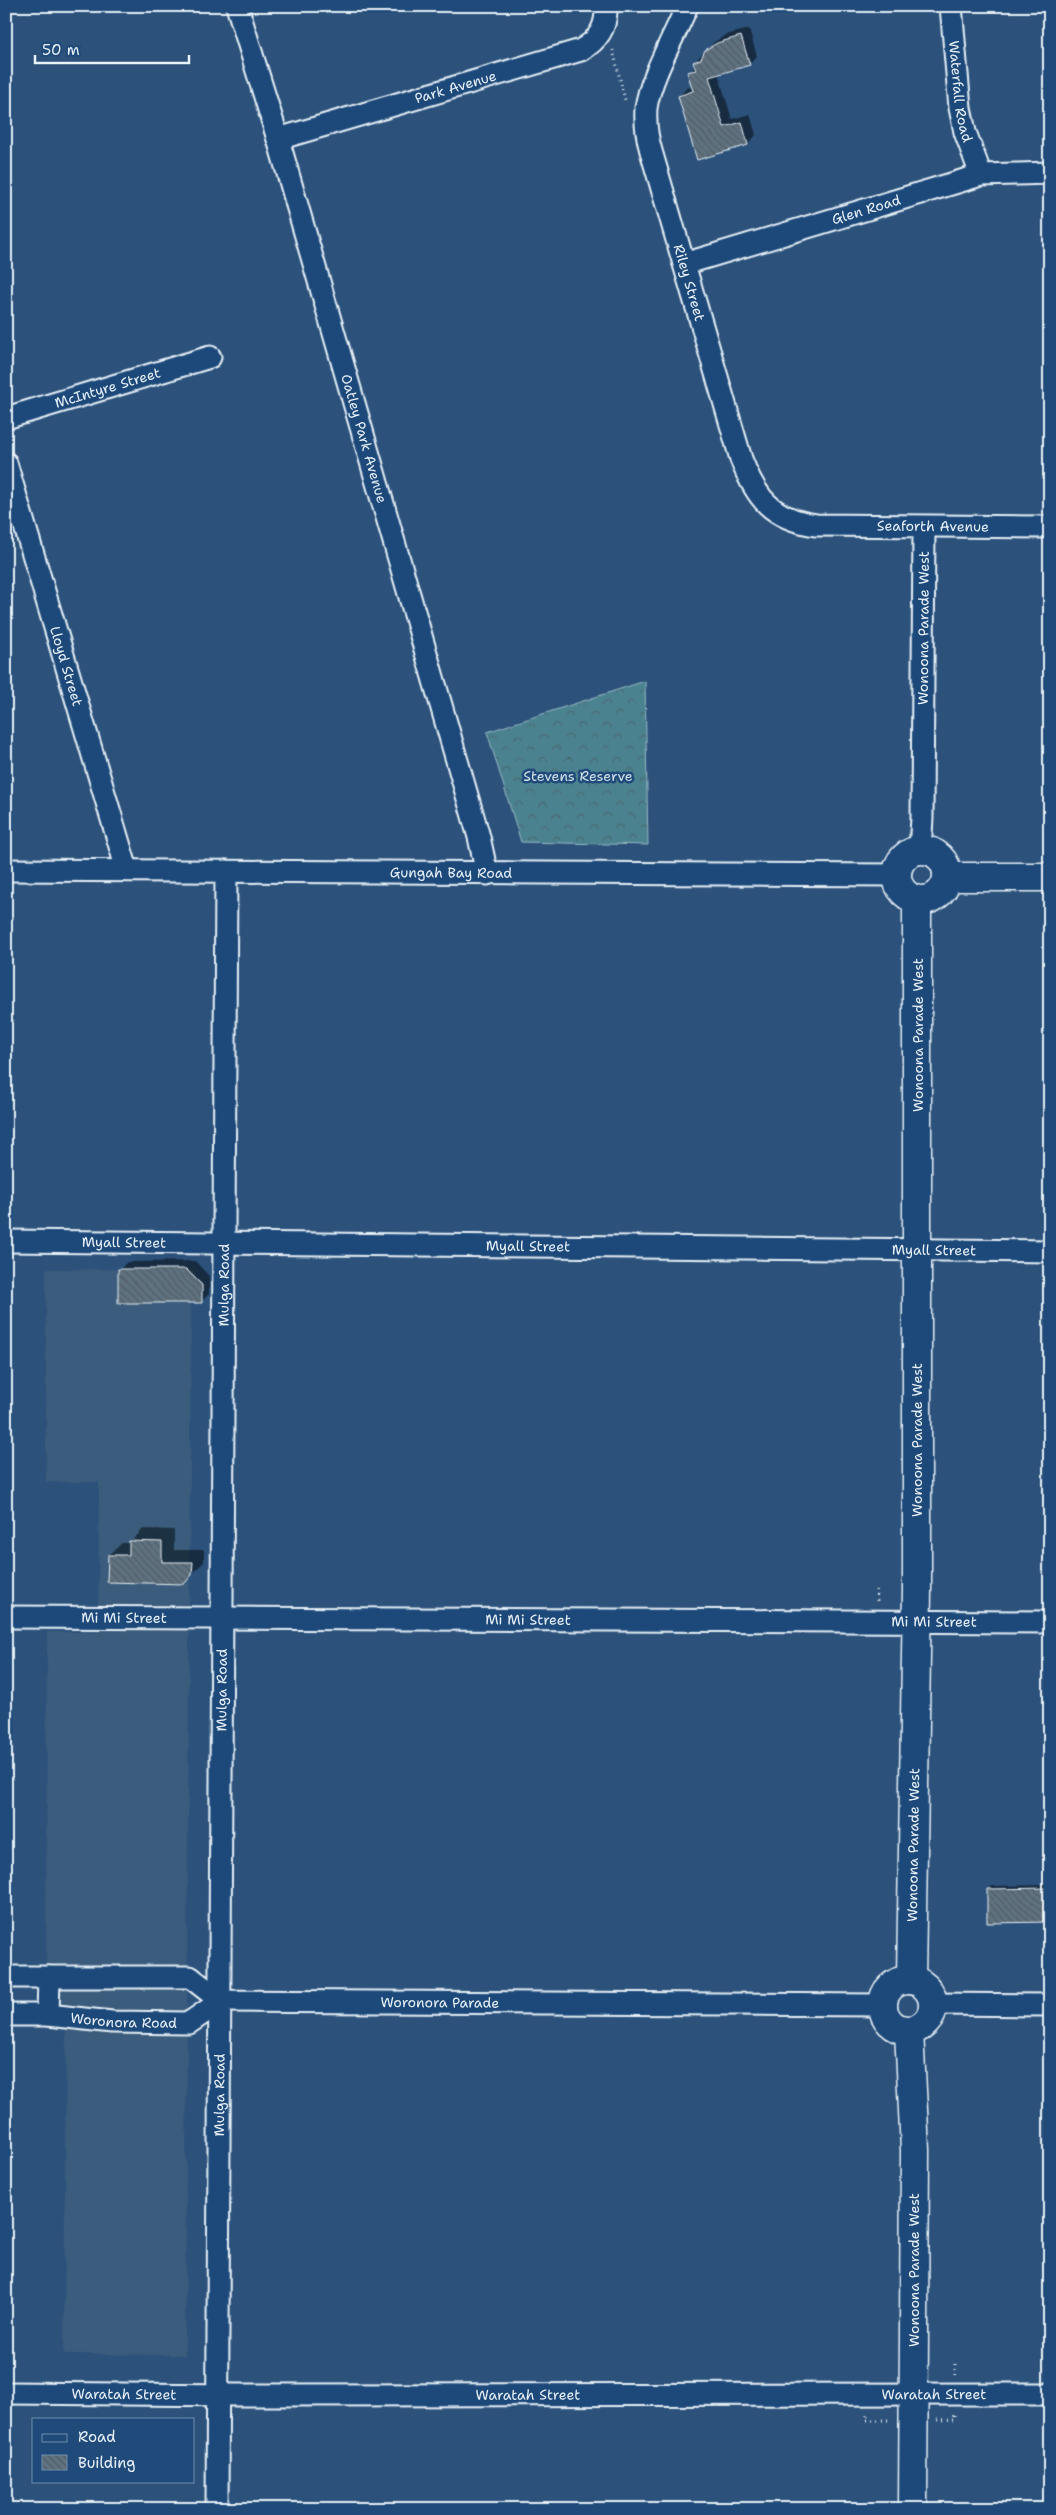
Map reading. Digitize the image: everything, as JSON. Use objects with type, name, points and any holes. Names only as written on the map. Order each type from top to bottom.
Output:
[{"type":"street","name":"Oatley Park Avenue","points":[[237,6],[278,139],[480,837],[487,874]]},
{"type":"street","name":"Riley Street","points":[[687,6],[652,86],[646,115],[650,151],[748,476],[762,500],[780,514],[803,523],[816,525]]},
{"type":"street","name":"Waterfall Road","points":[[951,6],[960,108],[981,175]]},
{"type":"street","name":"Park Avenue","points":[[278,139],[581,50],[598,38],[605,16]]},
{"type":"street","name":"Glen Road","points":[[684,264],[981,175],[1050,173]]},
{"type":"street","name":"McIntyre Street","points":[[6,418],[210,356]]},
{"type":"street","name":"Lloyd Street","points":[[6,462],[127,870]]},
{"type":"street","name":"Seaforth Avenue","points":[[816,525],[1050,527]]},
{"type":"street","name":"Wonoona Parade West","points":[[920,850],[922,818],[924,527]]},
{"type":"street","points":[[920,850],[936,854],[947,868],[948,876],[946,884],[938,895],[925,901],[917,901],[905,894],[897,882],[896,875],[901,861],[906,855],[920,850]]},
{"type":"street","name":"Gungah Bay Road","points":[[6,870],[896,875]]},
{"type":"street","name":"Mulga Road","points":[[217,2509],[226,871]]},
{"type":"street","points":[[948,876],[1050,877]]},
{"type":"street","name":"Wonoona Parade West","points":[[911,1980],[916,1622],[917,901]]},
{"type":"street","name":"Myall Street","points":[[6,1241],[1050,1251]]},
{"type":"street","name":"Mi Mi Street","points":[[6,1617],[1050,1622]]},
{"type":"street","points":[[6,1977],[190,1977],[221,2001]]},
{"type":"street","points":[[48,2015],[50,1977]]},
{"type":"street","points":[[911,1980],[924,1986],[933,1998],[934,2004],[929,2020],[917,2030],[909,2031],[893,2026],[887,2020],[882,2005],[884,1997],[895,1983],[911,1980]]},
{"type":"street","name":"Woronora Parade","points":[[221,2001],[882,2005]]},
{"type":"street","name":"Woronora Road","points":[[6,2015],[48,2015],[112,2022],[189,2023],[221,2001]]},
{"type":"street","points":[[934,2004],[1050,2005]]},
{"type":"street","name":"Wonoona Parade West","points":[[909,2031],[915,2150],[913,2509]]},
{"type":"street","name":"Waratah Street","points":[[6,2393],[1050,2394]]},
{"type":"path","points":[[605,16],[628,108],[646,115]]},
{"type":"shaded area","points":[[46,1269],[197,1270],[191,1294],[185,2355],[64,2354],[66,2026],[46,1971],[47,1632],[98,1632],[99,1482],[46,1482]]},
{"type":"green space","name":"Stevens Reserve","points":[[645,681],[648,845],[521,842],[487,732]]},
{"type":"building","points":[[741,36],[750,65],[709,77],[724,127],[742,122],[748,145],[697,160],[678,96],[693,91],[687,72],[696,70],[693,62],[701,59],[705,50],[717,43]]},
{"type":"building","points":[[118,1269],[186,1269],[202,1285],[202,1303],[118,1303]]},
{"type":"building","points":[[129,1541],[162,1542],[162,1562],[193,1562],[192,1575],[184,1584],[107,1582],[108,1555],[129,1555]]},
{"type":"building","points":[[1050,1888],[1050,1922],[987,1923],[987,1889]]}]
